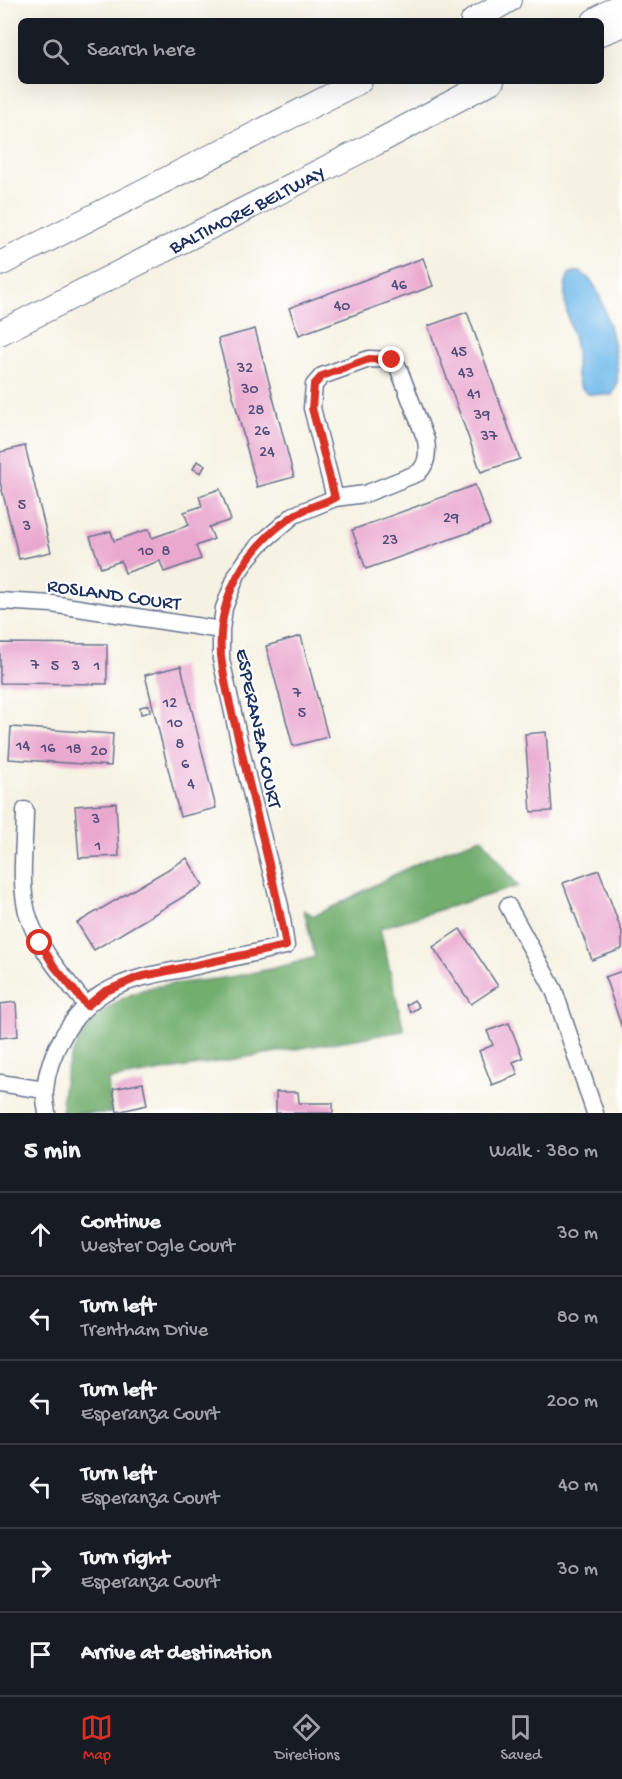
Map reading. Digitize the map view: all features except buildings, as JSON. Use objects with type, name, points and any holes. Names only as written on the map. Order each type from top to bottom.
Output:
[{"type":"highway","points":[[477,18],[509,0]]},
{"type":"highway","points":[[599,18],[622,4]]},
{"type":"highway","points":[[604,32],[622,25]]},
{"type":"highway","points":[[0,264],[354,84]]},
{"type":"highway","name":"BALTIMORE BELTWAY","points":[[0,333],[376,143],[486,84]]},
{"type":"street","name":"ESPERANZA COURT","points":[[87,1006],[104,992],[139,977],[286,946],[280,906],[221,658],[224,608],[237,574],[260,544],[294,515],[335,498],[365,494],[418,473],[423,468],[428,451],[426,440],[399,367],[392,360],[369,359],[322,376],[314,385],[312,408],[335,498]]},
{"type":"street","name":"ROSLAND COURT","points":[[0,601],[64,606],[221,630]]},
{"type":"street","points":[[25,810],[24,873],[27,911],[40,943],[54,966],[87,1006],[68,1029],[51,1061],[44,1090],[47,1113]]},
{"type":"street","points":[[508,906],[554,990],[595,1113]]},
{"type":"street","points":[[0,1083],[44,1090]]},
{"type":"green space","points":[[482,838],[518,886],[380,928],[404,1031],[108,1080],[111,1113],[62,1113],[67,1070],[74,1050],[97,1017],[113,1004],[153,987],[246,974],[315,957],[304,910],[314,916],[417,863]]},
{"type":"water","points":[[581,272],[592,282],[602,302],[616,364],[616,387],[612,395],[588,394],[578,380],[576,351],[565,302],[566,283],[569,274]]},
{"type":"route","points":[[40,943],[54,966],[87,1006],[104,992],[139,977],[286,946],[280,906],[247,776],[221,658],[224,608],[237,574],[260,544],[294,515],[335,498],[312,408],[314,385],[317,380],[322,376],[369,359],[392,360]]}]
